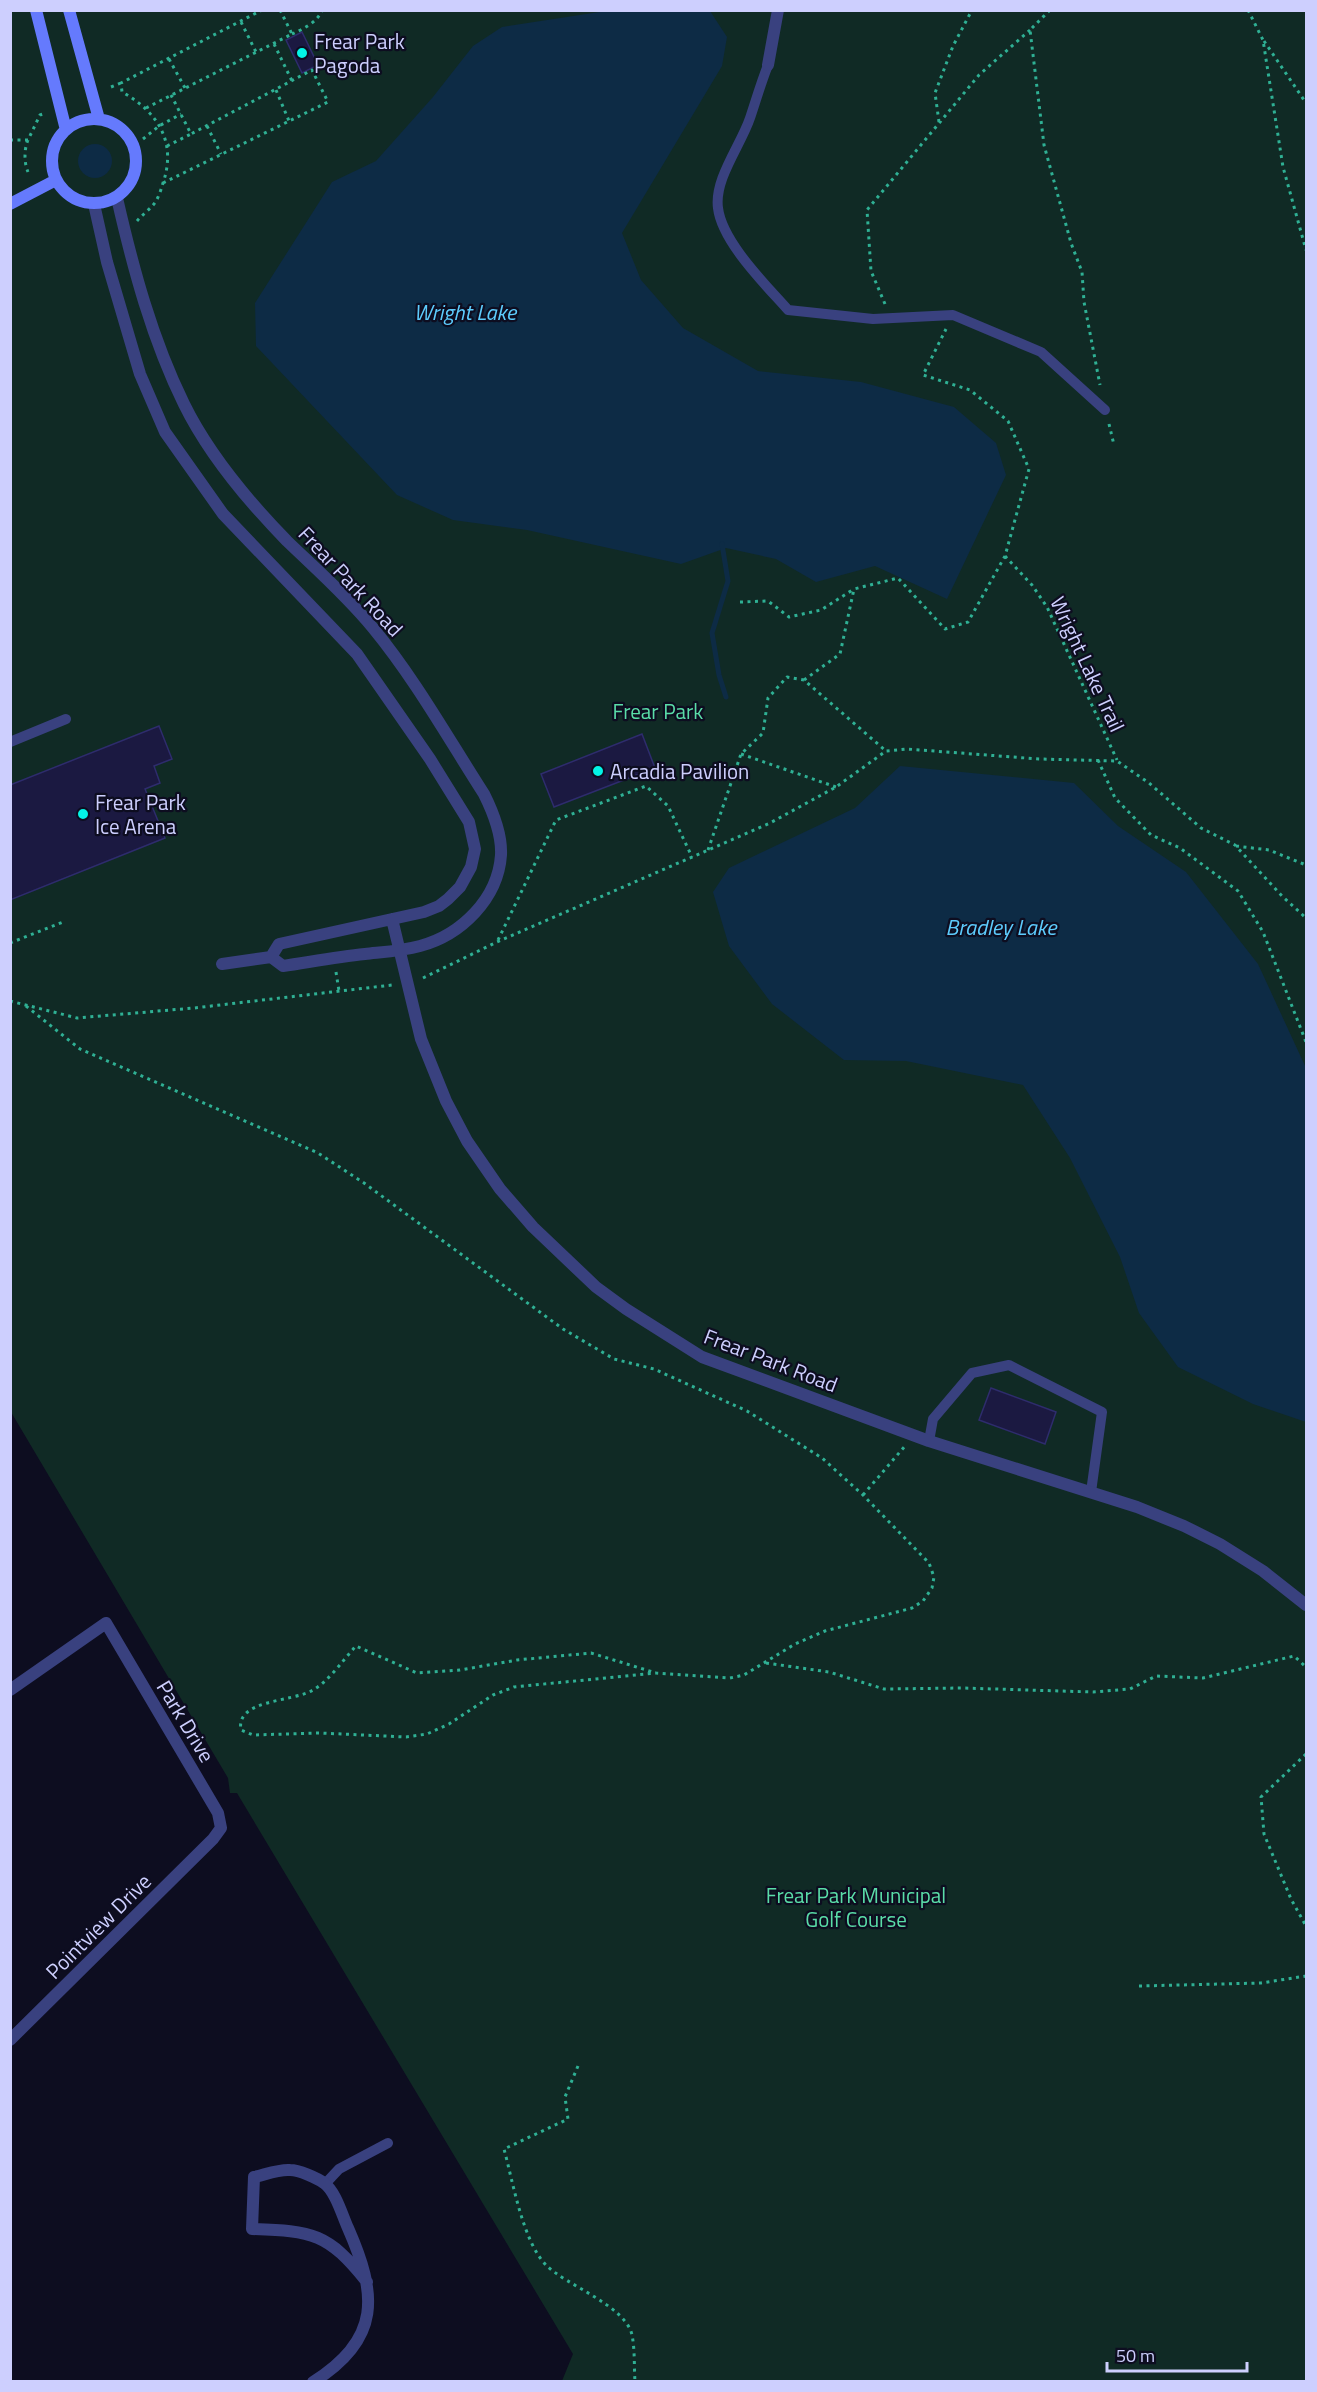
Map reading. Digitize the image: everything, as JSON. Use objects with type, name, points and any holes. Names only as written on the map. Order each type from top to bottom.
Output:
[{"type":"street","points":[[36,10],[66,130]]},
{"type":"street","points":[[69,10],[99,119]]},
{"type":"street","points":[[768,65],[778,10]]},
{"type":"street","points":[[99,119],[123,130],[131,140],[136,152],[137,165],[134,178],[127,189],[117,198],[94,204],[72,197],[56,180],[52,167],[57,141],[66,130],[75,123],[99,119]]},
{"type":"street","points":[[10,204],[56,180]]},
{"type":"street","name":"Frear Park Road","points":[[117,198],[129,250],[152,324],[184,405],[207,444],[252,504],[351,603],[396,658],[490,806],[501,855],[492,889],[480,908],[464,924],[421,946],[283,966],[271,957],[222,964]]},
{"type":"street","name":"Frear Park Road","points":[[94,204],[107,262],[140,374],[165,432],[223,514],[357,654],[430,759],[470,822],[475,840],[474,858],[460,887],[439,906],[279,944],[271,957]]},
{"type":"street","name":"Frear Park Road","points":[[392,919],[421,1039],[446,1101],[467,1141],[500,1189],[555,1251],[618,1304],[702,1357],[929,1441],[1137,1507],[1221,1544],[1263,1571],[1306,1605]]},
{"type":"street","name":"Park Drive","points":[[10,1690],[106,1623],[218,1813],[221,1828],[213,1839]]},
{"type":"street","name":"Pointview Drive","points":[[10,2040],[213,1839]]},
{"type":"street","points":[[313,2382],[337,2364],[355,2345],[365,2326],[369,2309],[367,2282],[362,2260],[333,2196],[325,2184],[290,2169],[254,2177],[252,2229],[298,2231],[332,2244],[367,2282]]},
{"type":"lane","points":[[768,65],[750,119],[718,194],[718,210],[737,252],[788,310],[873,319],[953,315],[1041,352],[1105,410]]},
{"type":"lane","points":[[10,742],[66,719]]},
{"type":"lane","points":[[929,1441],[933,1419],[972,1373],[1009,1365],[1102,1412],[1090,1492]]},
{"type":"lane","points":[[325,2184],[339,2169],[388,2143]]},
{"type":"path","points":[[111,87],[262,10]]},
{"type":"path","points":[[280,10],[292,34]]},
{"type":"path","points":[[146,108],[292,34],[320,16],[322,10]]},
{"type":"path","points":[[939,122],[935,93],[953,46],[972,10]]},
{"type":"path","points":[[890,318],[871,271],[867,210],[979,75],[1050,10]]},
{"type":"path","points":[[1248,10],[1263,40],[1306,103]]},
{"type":"path","points":[[241,22],[256,52]]},
{"type":"path","points":[[1030,30],[1044,145],[1071,243],[1082,272],[1084,302],[1114,445]]},
{"type":"path","points":[[1263,40],[1283,167],[1306,250]]},
{"type":"path","points":[[274,44],[292,81]]},
{"type":"path","points":[[169,58],[185,88]]},
{"type":"path","points":[[163,183],[328,102],[312,70],[167,146]]},
{"type":"path","points":[[121,83],[122,92],[140,102],[159,126],[167,146],[169,159],[163,183],[154,203],[135,223]]},
{"type":"path","points":[[276,90],[290,121]]},
{"type":"path","points":[[171,95],[191,134]]},
{"type":"path","points":[[28,172],[25,146],[40,115],[46,113]]},
{"type":"path","points":[[143,139],[159,126],[181,114]]},
{"type":"path","points":[[207,126],[221,154]]},
{"type":"path","points":[[10,140],[28,140]]},
{"type":"path","points":[[740,602],[768,601],[789,617],[821,610],[854,589],[898,578],[945,629],[968,622],[1005,556],[1029,469],[1008,421],[970,390],[923,375],[953,315]]},
{"type":"path","name":"Wright Lake Trail","points":[[1005,556],[1032,585],[1047,607],[1117,761]]},
{"type":"path","points":[[804,680],[840,654],[854,589]]},
{"type":"path","points":[[708,850],[741,754],[763,733],[768,698],[787,677],[804,680],[886,751]]},
{"type":"path","points":[[423,978],[497,942],[770,823],[836,787],[886,751],[907,749],[1039,759],[1117,761],[1149,783],[1201,828],[1235,845],[1269,850],[1306,865]]},
{"type":"path","points":[[741,754],[836,787]]},
{"type":"path","points":[[1098,760],[1115,798],[1151,835],[1180,848],[1238,891],[1263,932],[1306,1042]]},
{"type":"path","points":[[497,942],[556,820],[646,786],[668,806],[692,857]]},
{"type":"path","points":[[1235,845],[1282,896],[1306,918]]},
{"type":"path","points":[[10,943],[63,922]]},
{"type":"path","points":[[10,1001],[77,1018],[194,1008],[393,984]]},
{"type":"path","points":[[26,1006],[80,1049],[318,1153],[373,1190],[563,1329],[614,1359],[654,1369],[747,1411],[822,1458],[863,1495],[929,1563],[934,1577],[932,1588],[923,1600],[912,1608],[825,1631],[795,1644],[744,1675],[730,1678],[656,1673],[514,1687],[493,1695],[449,1724],[427,1734],[406,1737],[320,1733],[253,1735],[241,1730],[240,1725],[247,1710],[259,1704],[298,1697],[315,1689],[356,1646],[417,1672],[460,1670],[517,1660],[591,1653],[656,1673]]},
{"type":"path","points":[[863,1495],[908,1444]]},
{"type":"path","points":[[764,1662],[829,1672],[884,1689],[962,1688],[1093,1692],[1130,1689],[1156,1676],[1203,1677],[1294,1656],[1306,1667]]},
{"type":"path","points":[[1306,1754],[1261,1797],[1264,1834],[1291,1899],[1306,1926]]},
{"type":"path","points":[[1139,1986],[1261,1983],[1306,1976]]},
{"type":"path","points":[[578,2066],[565,2097],[568,2119],[504,2149],[527,2234],[546,2266],[592,2295],[622,2319],[632,2333],[635,2382]]},
{"type":"green space","name":"Frear Park","points":[[10,11],[1306,11],[1306,2381],[562,2381],[573,2354],[237,1793],[230,1793],[228,1778],[11,1412]]},
{"type":"water","name":"Wright Lake","points":[[606,11],[710,11],[727,37],[722,66],[622,233],[641,280],[683,328],[758,371],[861,382],[954,407],[996,443],[1006,475],[947,599],[875,566],[816,582],[776,559],[726,548],[681,564],[527,530],[453,520],[397,495],[256,346],[255,303],[332,182],[376,161],[433,97],[473,46],[502,27]]},
{"type":"water","points":[[95,144],[107,149],[112,161],[107,173],[95,178],[83,173],[78,161],[83,149]]},
{"type":"water","name":"Bradley Lake","points":[[900,766],[1074,783],[1118,826],[1186,872],[1258,964],[1306,1068],[1306,1422],[1253,1404],[1178,1367],[1139,1313],[1120,1257],[1070,1158],[1023,1085],[906,1061],[844,1060],[772,1004],[729,946],[713,892],[729,868],[855,808]]},
{"type":"building","name":"Frear Park Pagoda","points":[[302,32],[318,65],[302,73],[286,40]]},
{"type":"building","name":"Frear Park Ice Arena","points":[[159,726],[172,759],[154,766],[160,783],[145,789],[165,838],[10,900],[10,785]]},
{"type":"building","name":"Arcadia Pavilion","points":[[642,734],[655,768],[554,807],[541,774]]},
{"type":"building","points":[[991,1388],[1056,1412],[1045,1444],[979,1420]]},
{"type":"waterway","points":[[722,544],[728,581],[712,633],[719,675],[726,697]]},
{"type":"place","name":"Frear Park Pagoda","points":[[302,53]]},
{"type":"place","name":"Arcadia Pavilion","points":[[598,771]]},
{"type":"place","name":"Frear Park Ice Arena","points":[[83,814]]},
{"type":"park label","name":"Frear Park Municipal Golf Course","points":[[856,1907]]}]
